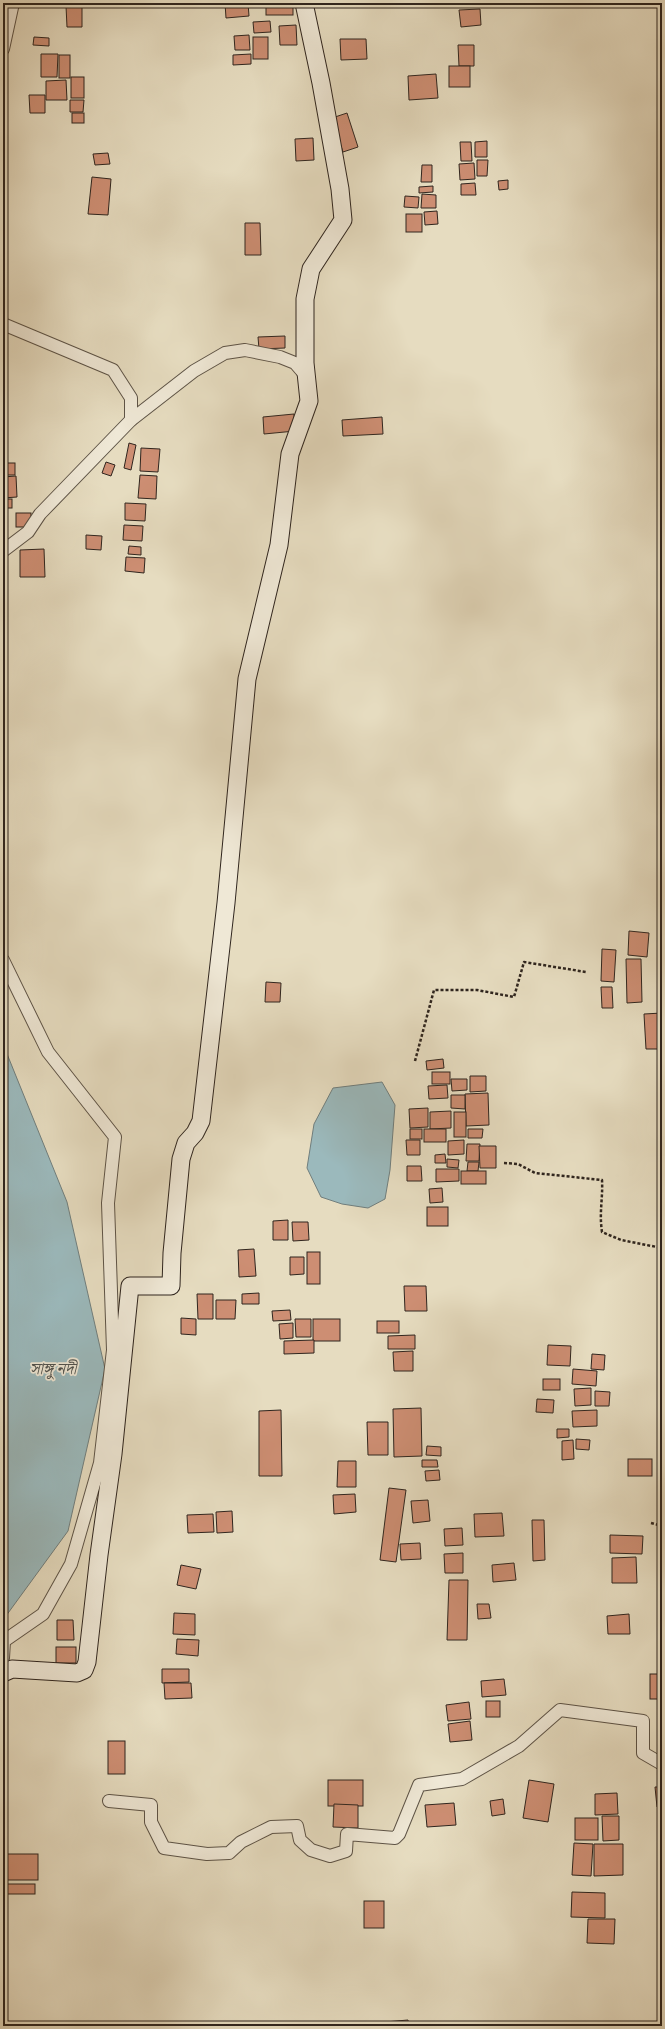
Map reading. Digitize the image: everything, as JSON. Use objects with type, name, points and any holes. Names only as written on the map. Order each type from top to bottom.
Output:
[{"type":"main road","points":[[3,1673],[12,1669],[77,1673],[84,1670],[87,1662],[99,1555],[113,1454],[130,1286],[171,1286],[172,1252],[181,1160],[186,1143],[195,1133],[201,1121],[208,1076],[247,679],[279,545],[290,454],[309,401],[305,363],[305,298],[311,269],[343,220],[340,189],[321,83],[304,3]]},
{"type":"street","points":[[3,49],[13,3]]},
{"type":"street","points":[[3,324],[113,370],[131,398],[131,420]]},
{"type":"street","points":[[3,551],[28,532],[40,514],[131,420],[194,371],[225,352],[245,350],[280,357],[295,363],[307,377]]},
{"type":"street","points":[[3,960],[48,1052],[115,1137],[108,1203],[113,1350],[100,1464],[71,1564],[43,1614],[4,1641],[3,1658]]},
{"type":"street","points":[[109,1801],[152,1805],[151,1822],[164,1848],[207,1854],[229,1853],[241,1842],[271,1827],[297,1826],[300,1840],[311,1850],[330,1856],[346,1851],[347,1834],[395,1838],[399,1834],[419,1785],[462,1779],[519,1746],[560,1710],[643,1721],[643,1753],[662,1764]]},
{"type":"path","points":[[415,1061],[434,990],[477,990],[514,997],[524,962],[586,972]]},
{"type":"path","points":[[504,1162],[518,1164],[535,1173],[602,1180],[602,1194],[599,1214],[602,1232],[621,1240],[662,1248]]},
{"type":"path","points":[[651,1523],[662,1526]]},
{"type":"water","name":"সাঙ্গু নদী","points":[[3,1044],[67,1202],[105,1369],[68,1531],[3,1620]]},
{"type":"water","points":[[382,1082],[395,1105],[390,1170],[385,1199],[368,1208],[342,1204],[321,1197],[307,1168],[314,1124],[333,1088]]},
{"type":"building","points":[[225,3],[248,3],[249,16],[226,18]]},
{"type":"building","points":[[266,3],[293,3],[293,15],[266,15]]},
{"type":"building","points":[[485,3],[503,3],[504,7],[485,7]]},
{"type":"building","points":[[82,5],[82,27],[67,27],[66,6]]},
{"type":"building","points":[[480,9],[481,25],[461,27],[459,10]]},
{"type":"building","points":[[270,21],[271,32],[254,33],[253,22]]},
{"type":"building","points":[[296,25],[297,45],[280,45],[279,26]]},
{"type":"building","points":[[249,35],[250,50],[235,50],[234,36]]},
{"type":"building","points":[[34,37],[49,38],[49,46],[33,45]]},
{"type":"building","points":[[253,37],[268,37],[268,59],[253,59]]},
{"type":"building","points":[[340,39],[366,39],[367,59],[341,60]]},
{"type":"building","points":[[458,45],[474,45],[474,66],[459,66]]},
{"type":"building","points":[[41,54],[58,54],[57,77],[41,77]]},
{"type":"building","points":[[251,54],[251,64],[233,65],[233,55]]},
{"type":"building","points":[[59,55],[70,55],[70,78],[59,78]]},
{"type":"building","points":[[449,66],[470,66],[470,87],[449,87]]},
{"type":"building","points":[[436,74],[438,98],[409,100],[408,76]]},
{"type":"building","points":[[71,77],[84,77],[84,98],[71,98]]},
{"type":"building","points":[[66,80],[67,100],[46,100],[46,81]]},
{"type":"building","points":[[29,95],[45,95],[45,113],[30,113]]},
{"type":"building","points":[[70,100],[84,100],[83,112],[70,112]]},
{"type":"building","points":[[72,113],[84,113],[84,123],[72,123]]},
{"type":"building","points":[[347,113],[358,147],[343,152],[332,118]]},
{"type":"building","points":[[313,138],[314,160],[296,161],[295,139]]},
{"type":"building","points":[[487,141],[487,157],[475,157],[475,142]]},
{"type":"building","points":[[460,142],[471,142],[472,161],[461,161]]},
{"type":"building","points":[[108,153],[110,164],[95,165],[93,154]]},
{"type":"building","points":[[477,160],[488,160],[487,176],[477,176]]},
{"type":"building","points":[[474,163],[475,179],[460,180],[459,164]]},
{"type":"building","points":[[422,165],[432,165],[432,182],[421,182]]},
{"type":"building","points":[[92,177],[111,179],[108,215],[88,214]]},
{"type":"building","points":[[508,180],[508,189],[499,190],[498,181]]},
{"type":"building","points":[[475,183],[476,195],[461,195],[461,184]]},
{"type":"building","points":[[433,186],[433,192],[419,193],[419,187]]},
{"type":"building","points":[[422,194],[436,195],[436,208],[421,208]]},
{"type":"building","points":[[405,196],[419,197],[418,208],[404,207]]},
{"type":"building","points":[[437,211],[438,224],[425,225],[424,212]]},
{"type":"building","points":[[406,214],[422,214],[422,232],[406,232]]},
{"type":"building","points":[[245,223],[260,223],[261,255],[245,255]]},
{"type":"building","points":[[285,336],[285,348],[259,349],[258,337]]},
{"type":"building","points":[[294,414],[295,431],[264,434],[263,417]]},
{"type":"building","points":[[382,417],[383,434],[343,436],[342,420]]},
{"type":"building","points":[[129,443],[136,445],[131,470],[124,468]]},
{"type":"building","points":[[141,448],[160,449],[158,472],[140,471]]},
{"type":"building","points":[[106,462],[115,465],[111,476],[102,473]]},
{"type":"building","points":[[6,463],[15,463],[15,475],[6,475]]},
{"type":"building","points":[[140,475],[157,476],[156,499],[138,498]]},
{"type":"building","points":[[16,476],[17,497],[3,498],[3,477]]},
{"type":"building","points":[[3,499],[12,499],[12,508],[3,508]]},
{"type":"building","points":[[125,503],[146,504],[145,521],[125,520]]},
{"type":"building","points":[[16,513],[31,513],[31,527],[16,527]]},
{"type":"building","points":[[124,525],[143,526],[142,541],[123,540]]},
{"type":"building","points":[[86,535],[102,536],[101,550],[86,549]]},
{"type":"building","points":[[129,546],[141,547],[141,555],[128,554]]},
{"type":"building","points":[[44,549],[45,577],[20,577],[20,550]]},
{"type":"building","points":[[126,557],[145,558],[144,573],[125,571]]},
{"type":"building","points":[[629,931],[649,933],[647,957],[628,955]]},
{"type":"building","points":[[602,949],[616,950],[614,982],[601,981]]},
{"type":"building","points":[[626,959],[641,959],[642,1002],[627,1003]]},
{"type":"building","points":[[266,982],[281,983],[280,1002],[265,1002]]},
{"type":"building","points":[[601,987],[612,987],[613,1008],[602,1008]]},
{"type":"building","points":[[662,1013],[662,1049],[646,1049],[644,1014]]},
{"type":"building","points":[[443,1059],[444,1068],[427,1070],[426,1061]]},
{"type":"building","points":[[432,1072],[450,1072],[450,1084],[432,1084]]},
{"type":"building","points":[[470,1076],[486,1076],[486,1091],[470,1092]]},
{"type":"building","points":[[451,1079],[467,1079],[467,1090],[452,1091]]},
{"type":"building","points":[[447,1085],[448,1098],[429,1099],[428,1086]]},
{"type":"building","points":[[488,1093],[489,1125],[466,1126],[465,1094]]},
{"type":"building","points":[[451,1095],[465,1095],[465,1109],[451,1108]]},
{"type":"building","points":[[428,1108],[428,1127],[410,1128],[409,1109]]},
{"type":"building","points":[[451,1111],[451,1128],[430,1129],[430,1112]]},
{"type":"building","points":[[454,1112],[466,1112],[466,1137],[454,1137]]},
{"type":"building","points":[[410,1129],[422,1129],[422,1139],[410,1139]]},
{"type":"building","points":[[424,1129],[446,1129],[446,1142],[424,1142]]},
{"type":"building","points":[[468,1129],[483,1129],[482,1138],[468,1138]]},
{"type":"building","points":[[406,1140],[420,1140],[420,1155],[407,1155]]},
{"type":"building","points":[[464,1140],[464,1154],[448,1155],[448,1141]]},
{"type":"building","points":[[467,1144],[480,1144],[479,1161],[466,1161]]},
{"type":"building","points":[[479,1146],[496,1146],[496,1168],[480,1168]]},
{"type":"building","points":[[445,1154],[446,1163],[435,1163],[435,1155]]},
{"type":"building","points":[[447,1159],[459,1160],[458,1168],[447,1167]]},
{"type":"building","points":[[468,1162],[479,1162],[478,1171],[467,1171]]},
{"type":"building","points":[[407,1166],[421,1166],[422,1181],[407,1181]]},
{"type":"building","points":[[436,1169],[459,1169],[459,1181],[436,1182]]},
{"type":"building","points":[[461,1171],[486,1171],[486,1184],[461,1184]]},
{"type":"building","points":[[442,1188],[443,1202],[430,1203],[429,1189]]},
{"type":"building","points":[[427,1207],[448,1207],[448,1226],[427,1226]]},
{"type":"building","points":[[288,1220],[288,1240],[273,1240],[273,1221]]},
{"type":"building","points":[[292,1222],[308,1222],[309,1240],[293,1241]]},
{"type":"building","points":[[254,1249],[256,1276],[239,1277],[238,1250]]},
{"type":"building","points":[[307,1252],[320,1252],[320,1284],[307,1284]]},
{"type":"building","points":[[290,1257],[304,1257],[304,1274],[290,1275]]},
{"type":"building","points":[[404,1286],[426,1286],[427,1311],[405,1311]]},
{"type":"building","points":[[259,1293],[259,1304],[242,1304],[242,1294]]},
{"type":"building","points":[[197,1294],[213,1294],[213,1319],[198,1319]]},
{"type":"building","points":[[216,1300],[236,1300],[235,1319],[216,1319]]},
{"type":"building","points":[[290,1310],[291,1320],[273,1321],[272,1311]]},
{"type":"building","points":[[181,1318],[196,1319],[196,1335],[181,1334]]},
{"type":"building","points":[[295,1319],[311,1319],[311,1337],[296,1337]]},
{"type":"building","points":[[313,1319],[340,1319],[340,1341],[313,1341]]},
{"type":"building","points":[[377,1321],[399,1321],[399,1333],[377,1333]]},
{"type":"building","points":[[293,1323],[293,1338],[280,1339],[279,1324]]},
{"type":"building","points":[[415,1335],[415,1349],[388,1349],[388,1336]]},
{"type":"building","points":[[314,1340],[314,1353],[284,1354],[284,1341]]},
{"type":"building","points":[[548,1345],[571,1346],[570,1366],[547,1365]]},
{"type":"building","points":[[413,1351],[413,1371],[394,1371],[393,1352]]},
{"type":"building","points":[[592,1354],[605,1355],[604,1370],[591,1369]]},
{"type":"building","points":[[573,1369],[597,1371],[596,1386],[572,1384]]},
{"type":"building","points":[[543,1379],[560,1379],[560,1390],[543,1390]]},
{"type":"building","points":[[591,1388],[591,1405],[575,1406],[574,1389]]},
{"type":"building","points":[[595,1391],[610,1392],[609,1406],[595,1406]]},
{"type":"building","points":[[537,1399],[554,1400],[553,1413],[536,1412]]},
{"type":"building","points":[[421,1408],[422,1456],[394,1457],[393,1409]]},
{"type":"building","points":[[281,1410],[282,1476],[259,1476],[259,1411]]},
{"type":"building","points":[[597,1410],[597,1426],[573,1427],[572,1411]]},
{"type":"building","points":[[367,1422],[388,1422],[388,1455],[368,1455]]},
{"type":"building","points":[[557,1429],[569,1429],[569,1437],[557,1438]]},
{"type":"building","points":[[576,1439],[590,1440],[589,1450],[576,1449]]},
{"type":"building","points":[[573,1440],[574,1459],[562,1460],[562,1441]]},
{"type":"building","points":[[427,1446],[441,1447],[441,1456],[426,1455]]},
{"type":"building","points":[[628,1459],[652,1459],[652,1476],[628,1476]]},
{"type":"building","points":[[422,1460],[437,1460],[438,1467],[422,1467]]},
{"type":"building","points":[[338,1461],[356,1461],[356,1487],[337,1487]]},
{"type":"building","points":[[439,1470],[440,1480],[426,1481],[425,1471]]},
{"type":"building","points":[[389,1488],[406,1490],[396,1562],[380,1560]]},
{"type":"building","points":[[355,1494],[356,1512],[334,1514],[333,1495]]},
{"type":"building","points":[[428,1500],[430,1521],[413,1523],[411,1501]]},
{"type":"building","points":[[232,1511],[233,1532],[217,1533],[216,1512]]},
{"type":"building","points":[[502,1513],[504,1536],[475,1537],[474,1514]]},
{"type":"building","points":[[213,1514],[214,1532],[188,1533],[187,1515]]},
{"type":"building","points":[[532,1520],[544,1520],[545,1560],[533,1561]]},
{"type":"building","points":[[462,1528],[463,1545],[445,1546],[444,1529]]},
{"type":"building","points":[[610,1535],[643,1536],[642,1554],[610,1553]]},
{"type":"building","points":[[420,1543],[421,1559],[401,1560],[400,1544]]},
{"type":"building","points":[[463,1553],[463,1573],[445,1573],[444,1554]]},
{"type":"building","points":[[636,1557],[637,1583],[612,1583],[612,1558]]},
{"type":"building","points":[[514,1563],[516,1580],[493,1582],[492,1565]]},
{"type":"building","points":[[181,1565],[201,1569],[196,1589],[177,1585]]},
{"type":"building","points":[[449,1580],[468,1580],[467,1640],[447,1640]]},
{"type":"building","points":[[477,1604],[489,1604],[491,1618],[478,1619]]},
{"type":"building","points":[[174,1613],[195,1614],[195,1635],[173,1634]]},
{"type":"building","points":[[629,1614],[630,1634],[608,1634],[607,1616]]},
{"type":"building","points":[[57,1620],[73,1620],[74,1640],[57,1640]]},
{"type":"building","points":[[177,1639],[199,1640],[198,1656],[176,1654]]},
{"type":"building","points":[[56,1647],[76,1647],[76,1663],[56,1663]]},
{"type":"building","points":[[162,1669],[189,1669],[189,1682],[162,1683]]},
{"type":"building","points":[[650,1674],[661,1674],[661,1699],[650,1699]]},
{"type":"building","points":[[504,1679],[506,1695],[482,1697],[481,1681]]},
{"type":"building","points":[[164,1683],[191,1683],[192,1698],[165,1699]]},
{"type":"building","points":[[486,1701],[500,1701],[500,1717],[486,1717]]},
{"type":"building","points":[[469,1702],[471,1719],[448,1721],[446,1705]]},
{"type":"building","points":[[470,1721],[472,1740],[450,1742],[448,1724]]},
{"type":"building","points":[[108,1741],[125,1741],[125,1774],[108,1774]]},
{"type":"building","points":[[328,1780],[363,1780],[363,1806],[328,1806]]},
{"type":"building","points":[[529,1780],[554,1784],[548,1822],[523,1818]]},
{"type":"building","points":[[655,1787],[662,1787],[662,1806],[657,1807]]},
{"type":"building","points":[[617,1793],[618,1814],[595,1815],[595,1794]]},
{"type":"building","points":[[503,1799],[505,1814],[492,1816],[490,1801]]},
{"type":"building","points":[[454,1803],[456,1825],[427,1827],[425,1805]]},
{"type":"building","points":[[334,1804],[358,1805],[358,1828],[333,1827]]},
{"type":"building","points":[[602,1816],[619,1816],[619,1840],[603,1841]]},
{"type":"building","points":[[575,1818],[598,1818],[598,1840],[575,1840]]},
{"type":"building","points":[[574,1843],[593,1844],[591,1876],[572,1875]]},
{"type":"building","points":[[594,1844],[623,1844],[623,1875],[594,1876]]},
{"type":"building","points":[[4,1854],[38,1854],[38,1880],[4,1880]]},
{"type":"building","points":[[6,1884],[35,1884],[35,1894],[6,1894]]},
{"type":"building","points":[[572,1892],[605,1893],[605,1918],[571,1917]]},
{"type":"building","points":[[364,1901],[384,1901],[384,1928],[364,1928]]},
{"type":"building","points":[[588,1919],[615,1919],[614,1944],[587,1943]]},
{"type":"building","points":[[408,2020],[409,2026],[385,2026],[385,2022]]}]
